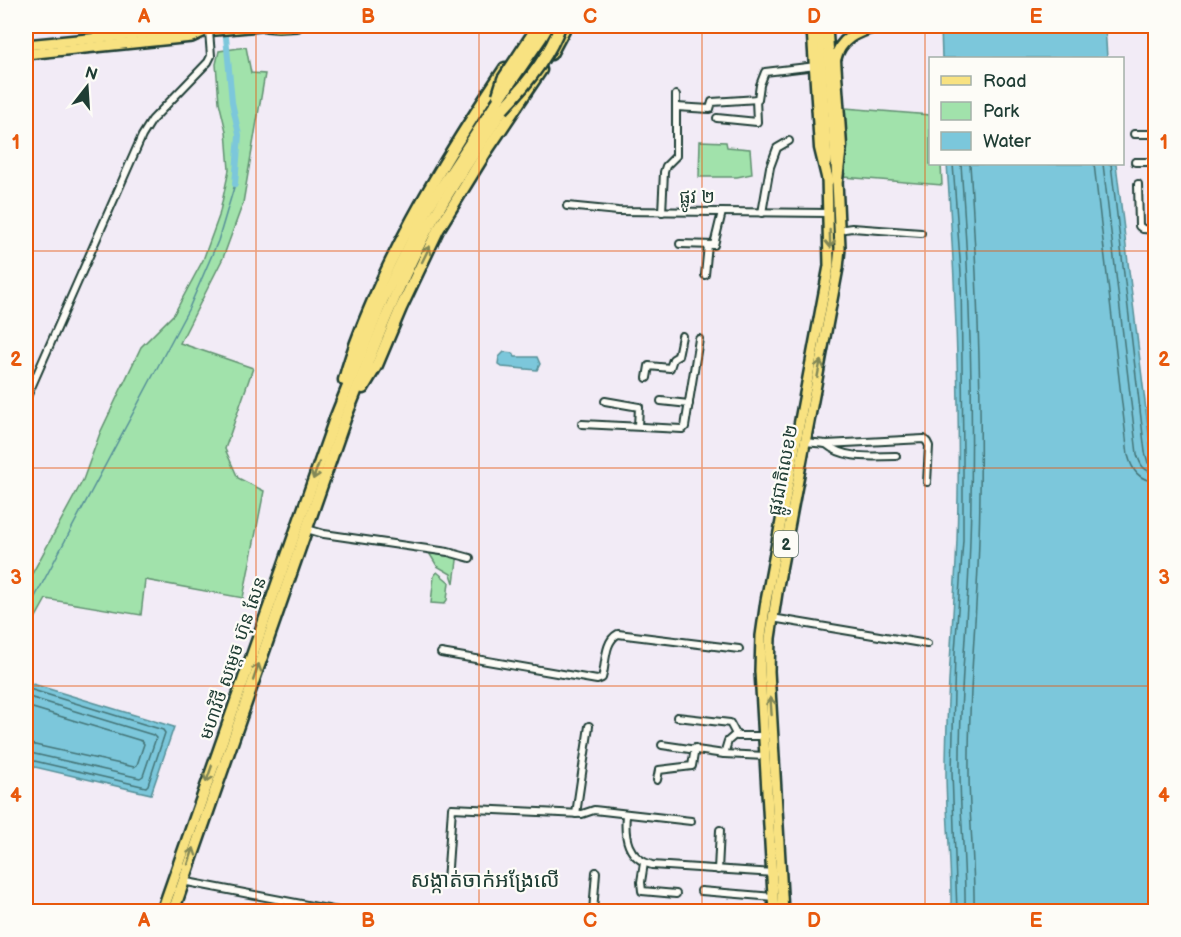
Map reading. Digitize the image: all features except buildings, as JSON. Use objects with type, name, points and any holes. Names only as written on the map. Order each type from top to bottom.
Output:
[{"type":"highway","points":[[373,338],[438,230],[533,26]]},
{"type":"highway","points":[[498,104],[503,79],[538,26]]},
{"type":"highway","points":[[498,104],[507,81],[543,26]]},
{"type":"highway","points":[[340,417],[376,365],[373,338],[397,248],[498,104],[548,26]]},
{"type":"highway","points":[[498,104],[554,26]]},
{"type":"highway","points":[[498,104],[521,90],[552,43],[560,26]]},
{"type":"highway","points":[[498,104],[557,45],[566,26]]},
{"type":"highway","points":[[809,26],[813,36],[816,66],[820,148],[832,181]]},
{"type":"highway","points":[[846,26],[877,26]]},
{"type":"highway","points":[[832,181],[841,146],[835,60],[837,52],[853,34],[877,26]]},
{"type":"highway","points":[[340,417],[373,338],[414,256],[438,191]]},
{"type":"highway","name":"មហាវិថី សម្តេច ហ៊ុន សែន","points":[[162,912],[178,879],[307,529],[340,417]]},
{"type":"highway","name":"មហាវិថី សម្តេច ហ៊ុន សែន","points":[[173,912],[178,879],[340,417]]},
{"type":"main road","points":[[26,45],[191,29],[209,31],[260,26]]},
{"type":"main road","points":[[266,26],[297,26]]},
{"type":"main road","name":"2","points":[[819,26],[830,143]]},
{"type":"main road","name":"2","points":[[827,26],[832,181]]},
{"type":"main road","points":[[26,54],[192,38],[209,31]]},
{"type":"main road","name":"ផ្លូវជាតិលេខ២","points":[[774,912],[777,873],[760,652],[792,490],[829,266],[828,213],[832,181]]},
{"type":"main road","name":"ផ្លូវជាតិលេខ២","points":[[792,490],[805,442],[838,268],[838,230],[832,181]]},
{"type":"main road","name":"ផ្លូវជាតិលេខ២","points":[[774,585],[768,736],[765,756],[783,912]]},
{"type":"street","points":[[26,399],[142,136],[152,120],[208,62],[211,56],[209,31]]},
{"type":"street","points":[[676,107],[710,109],[712,102],[759,99],[760,85],[765,72],[816,66]]},
{"type":"street","points":[[662,212],[664,171],[676,156],[676,95]]},
{"type":"street","points":[[717,118],[756,123],[756,99]]},
{"type":"street","points":[[1134,134],[1155,134]]},
{"type":"street","points":[[762,213],[770,167],[777,148],[789,141]]},
{"type":"street","points":[[1135,162],[1155,162]]},
{"type":"street","points":[[1138,184],[1139,226],[1143,229],[1155,230]]},
{"type":"street","name":"ផ្លូវ ២","points":[[567,206],[618,211],[828,213]]},
{"type":"street","points":[[680,244],[714,244],[722,212]]},
{"type":"street","points":[[838,230],[852,228],[921,233]]},
{"type":"street","points":[[705,275],[708,245]]},
{"type":"street","points":[[647,378],[649,366],[670,368],[673,359],[678,356],[682,336]]},
{"type":"street","points":[[582,424],[682,429],[685,427],[699,339]]},
{"type":"street","points":[[605,401],[639,407],[638,426]]},
{"type":"street","points":[[661,401],[689,404]]},
{"type":"street","points":[[805,442],[826,444],[924,440],[929,447],[927,482]]},
{"type":"street","points":[[826,444],[846,455],[896,456]]},
{"type":"street","points":[[307,529],[324,534],[448,552],[470,558]]},
{"type":"street","points":[[772,618],[927,644]]},
{"type":"street","points":[[441,653],[597,680],[602,678],[609,642],[618,634],[739,649]]},
{"type":"street","points":[[678,717],[730,723],[735,735]]},
{"type":"street","points":[[576,814],[589,726]]},
{"type":"street","points":[[724,754],[728,741],[735,735],[768,736]]},
{"type":"street","points":[[662,745],[724,754],[765,756]]},
{"type":"street","points":[[657,780],[659,770],[692,766],[695,748]]},
{"type":"street","points":[[447,882],[452,808],[576,814],[594,810],[691,821]]},
{"type":"street","points":[[626,815],[626,839],[631,850],[644,863],[777,873]]},
{"type":"street","points":[[718,870],[720,830]]},
{"type":"street","points":[[644,863],[642,891],[676,894]]},
{"type":"street","points":[[593,912],[596,872]]},
{"type":"street","points":[[178,879],[343,912]]},
{"type":"street","points":[[701,891],[774,897]]},
{"type":"green space","points":[[246,47],[251,73],[265,74],[243,203],[223,258],[180,343],[253,368],[225,449],[238,478],[264,491],[243,598],[145,580],[141,615],[46,599],[26,635],[26,585],[83,480],[100,433],[141,347],[174,314],[203,260],[219,216],[229,170],[216,64],[219,51]]},
{"type":"green space","points":[[845,108],[929,115],[929,165],[941,165],[942,185],[843,177],[847,145]]},
{"type":"green space","points":[[700,141],[726,142],[727,147],[750,149],[752,174],[737,177],[699,177]]},
{"type":"green space","points":[[426,548],[458,553],[454,583],[451,574],[437,566]]},
{"type":"green space","points":[[437,572],[449,582],[447,600],[444,604],[431,603],[434,576]]},
{"type":"water","points":[[941,26],[1105,26],[1107,57],[942,57]]},
{"type":"water","points":[[947,165],[1116,165],[1151,451],[1155,468],[1155,911],[951,911],[946,742],[957,540],[958,446],[953,257]]},
{"type":"water","points":[[504,352],[513,353],[515,357],[537,357],[540,364],[537,370],[502,367],[498,364],[499,357]]},
{"type":"water","points":[[26,682],[174,727],[151,794],[26,765]]},
{"type":"waterway","points":[[225,26],[232,102],[239,135],[235,184]]},
{"type":"waterway","points":[[26,614],[189,308],[218,241],[235,184]]},
{"type":"waterway","points":[[1151,451],[1156,450]]},
{"type":"district","name":"សង្កាត់ចាក់អង្រែលើ","points":[[485,880]]}]
